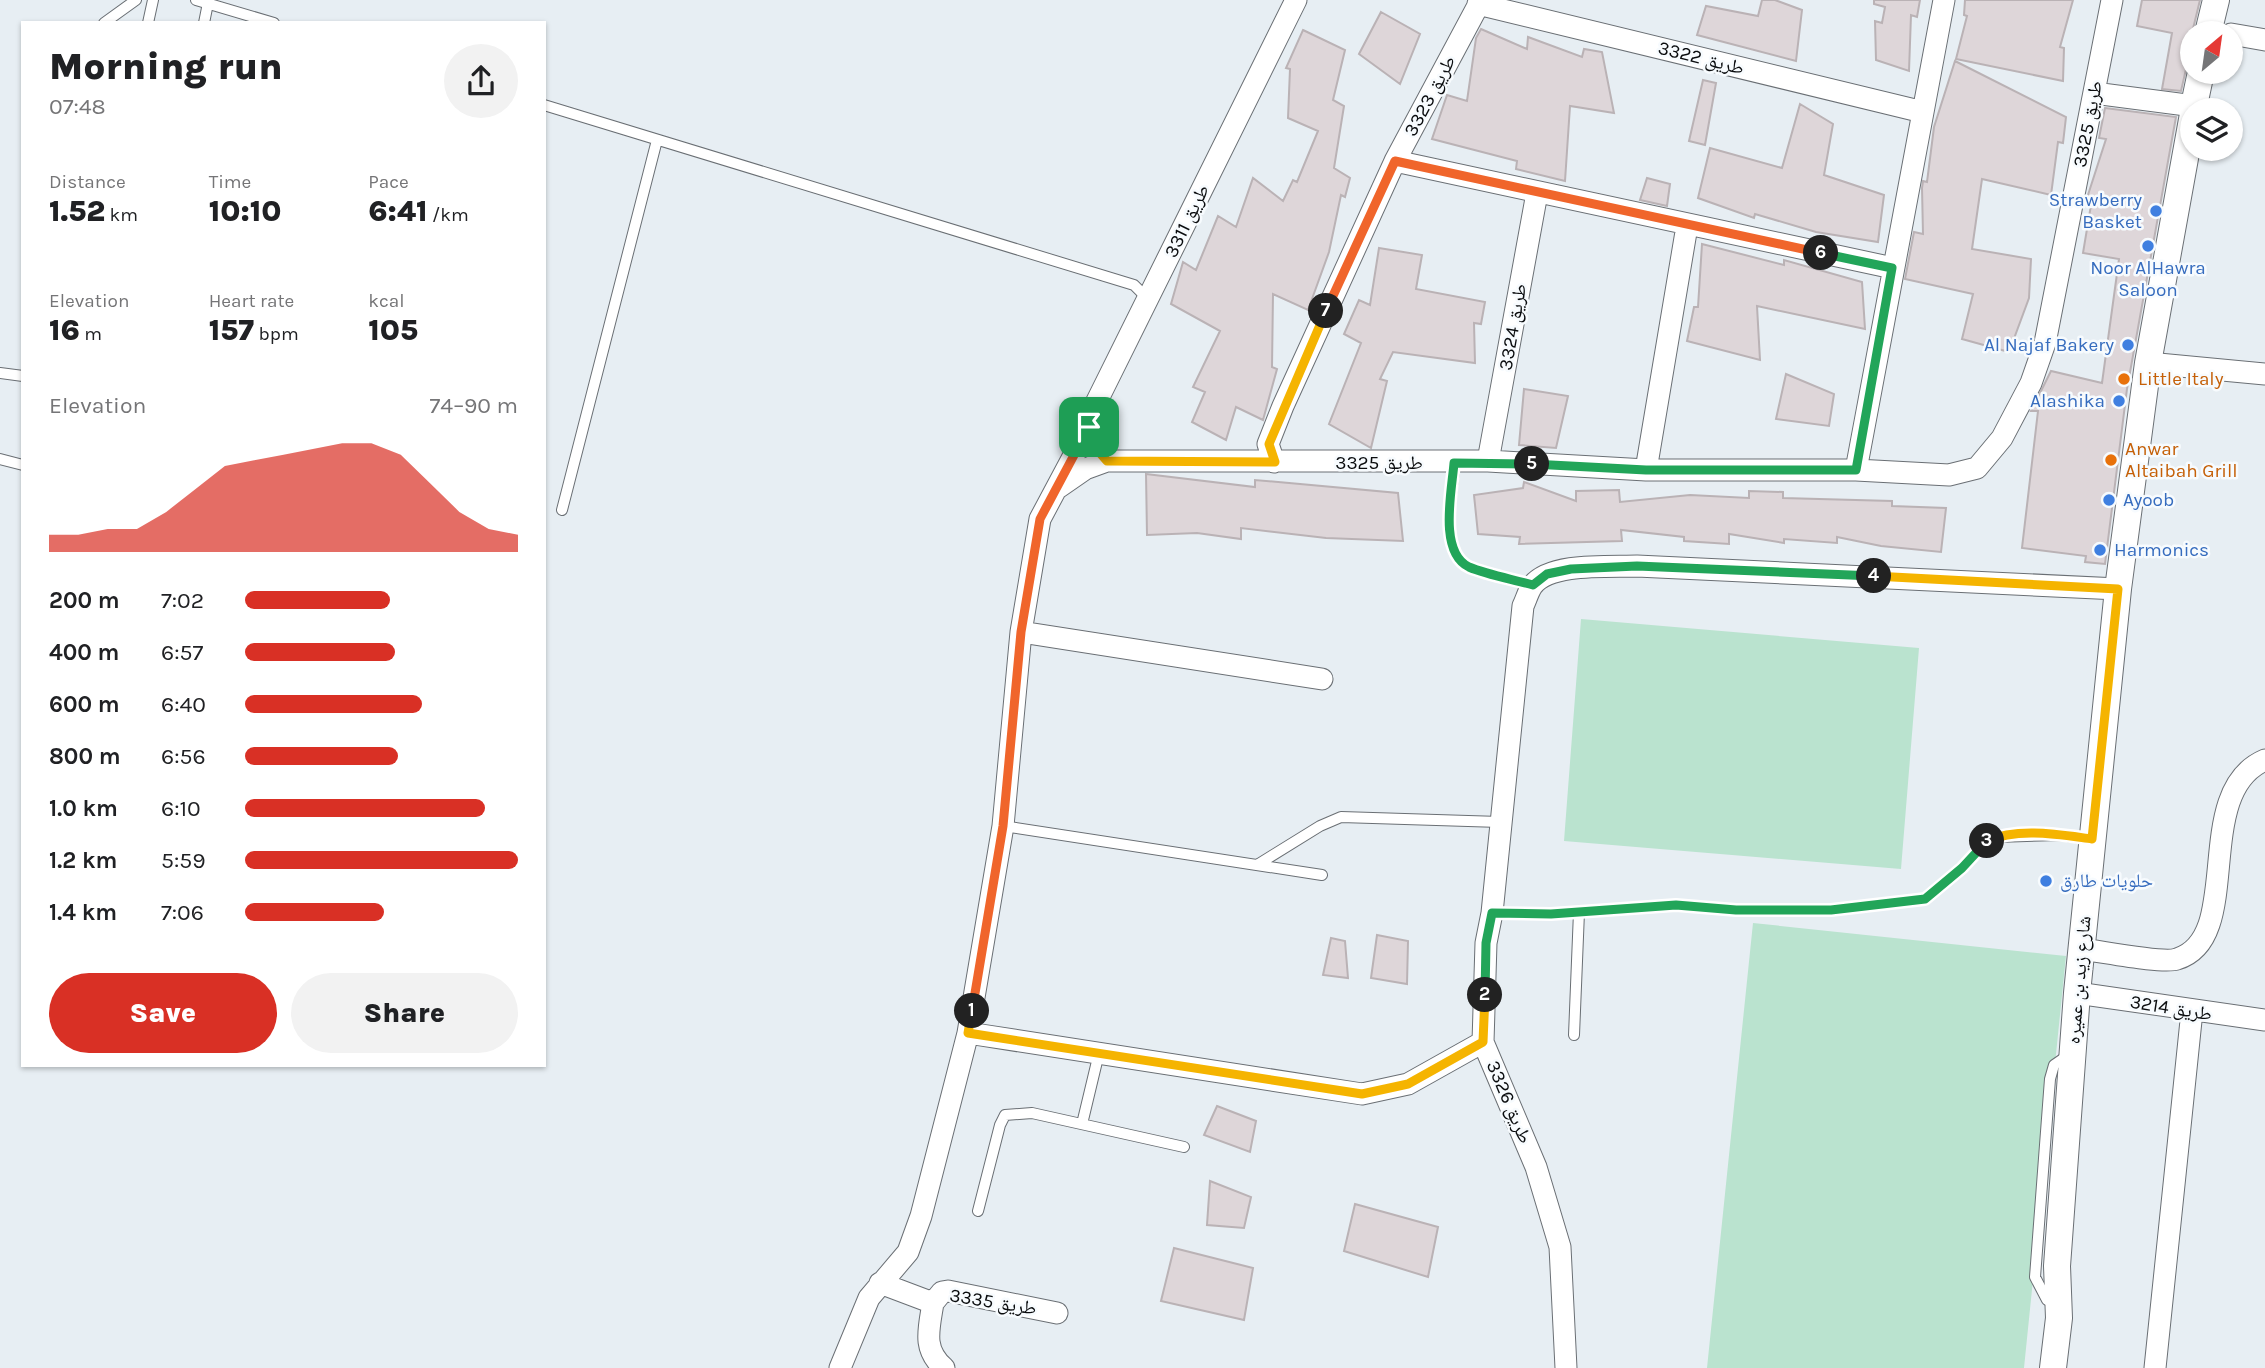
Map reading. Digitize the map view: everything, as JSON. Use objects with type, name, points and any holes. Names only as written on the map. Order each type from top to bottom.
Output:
[{"type":"street","name":"طريق 3311","points":[[840,1368],[869,1298],[908,1252],[921,1216],[968,1033],[1003,826],[1021,632],[1040,519],[1050,496],[1091,436],[1094,407],[1296,0]]},
{"type":"street","points":[[1856,470],[1944,0]]},
{"type":"street","name":"طريق 3325","points":[[1107,461],[1488,461],[1646,470],[1856,470],[1949,475],[1978,468],[2002,438],[2031,383],[2045,343],[2112,0]]},
{"type":"street","name":"طريق 3322","points":[[1480,2],[1923,112]]},
{"type":"street","name":"طريق 3323","points":[[1275,462],[1269,444],[1283,406],[1395,161],[1480,2]]},
{"type":"street","points":[[2217,19],[2265,40]]},
{"type":"street","points":[[2094,93],[2180,108]]},
{"type":"street","points":[[1395,161],[1892,268]]},
{"type":"street","name":"شارع زيد بن عميره","points":[[2053,1368],[2059,1318],[2057,1266],[2077,993],[2118,589],[2148,363],[2185,161]]},
{"type":"street","name":"طريق 3324","points":[[1488,461],[1537,193]]},
{"type":"street","points":[[1646,470],[1688,226]]},
{"type":"street","points":[[2148,363],[2265,374]]},
{"type":"street","points":[[1050,496],[1066,481],[1085,469],[1107,461],[1091,436]]},
{"type":"street","points":[[1533,585],[1547,574],[1571,569],[1637,566],[2118,589]]},
{"type":"street","name":"طريق 3326","points":[[1533,585],[1523,606],[1492,913],[1486,943],[1483,1042],[1536,1167],[1560,1247],[1566,1368]]},
{"type":"street","points":[[1021,632],[1322,679]]},
{"type":"street","points":[[2081,949],[2175,960],[2194,951],[2208,930],[2224,819],[2235,789],[2239,779],[2265,761]]},
{"type":"street","name":"طريق 3214","points":[[2077,993],[2265,1020]]},
{"type":"street","points":[[2155,1368],[2192,1011]]},
{"type":"street","points":[[968,1033],[1362,1094],[1408,1084],[1483,1042]]},
{"type":"street","name":"شارع زيد بن عميره","points":[[2040,1368],[2047,1300],[2057,1266]]},
{"type":"street","name":"طريق 3335","points":[[880,1283],[933,1303]]},
{"type":"street","name":"طريق 3335","points":[[944,1368],[933,1358],[928,1348],[933,1303],[942,1292],[1057,1313]]},
{"type":"lane","points":[[107,21],[136,0]]},
{"type":"lane","points":[[149,21],[153,0]]},
{"type":"lane","points":[[196,0],[267,21]]},
{"type":"lane","points":[[204,21],[208,3]]},
{"type":"lane","points":[[546,106],[1134,285],[1149,300]]},
{"type":"lane","points":[[562,510],[657,140]]},
{"type":"lane","points":[[0,373],[21,376]]},
{"type":"lane","points":[[0,459],[21,464]]},
{"type":"lane","points":[[1454,463],[1449,525],[1452,547],[1466,566],[1533,585]]},
{"type":"lane","points":[[1257,865],[1320,826],[1341,817],[1500,821]]},
{"type":"lane","points":[[1003,826],[1322,875]]},
{"type":"lane","points":[[1492,913],[1579,912],[1676,905],[1736,910],[1831,910],[1925,899],[1962,868],[1987,841],[1997,837],[2059,835],[2092,839]]},
{"type":"lane","points":[[1574,1035],[1579,912]]},
{"type":"lane","points":[[1083,1124],[1098,1053]]},
{"type":"lane","points":[[2047,1300],[2035,1277],[2050,1079],[2059,1059],[2072,1053]]},
{"type":"lane","points":[[978,1211],[999,1125],[1005,1115],[1032,1113],[1184,1147]]},
{"type":"green space","points":[[1581,619],[1919,648],[1901,869],[1564,841]]},
{"type":"green space","points":[[1753,923],[2066,956],[2024,1368],[1707,1368]]},
{"type":"building","points":[[1762,0],[1775,0],[1802,10],[1796,61],[1697,35],[1706,6],[1758,16]]},
{"type":"building","points":[[1874,0],[1920,0],[1917,17],[1911,15],[1909,71],[1876,60],[1875,21],[1882,23],[1885,7],[1874,4]]},
{"type":"building","points":[[1965,0],[2073,0],[2060,47],[2064,48],[2063,81],[1956,59],[1967,16],[1964,15]]},
{"type":"building","points":[[2142,0],[2200,0],[2195,21],[2180,21],[2181,91],[2162,89],[2172,33],[2137,26]]},
{"type":"building","points":[[1381,12],[1420,34],[1400,84],[1359,54]]},
{"type":"building","points":[[1481,29],[1527,49],[1528,37],[1582,57],[1584,49],[1602,52],[1614,113],[1570,106],[1565,181],[1516,169],[1517,161],[1432,139],[1447,95],[1467,101],[1476,38]]},
{"type":"building","points":[[1303,30],[1345,50],[1333,100],[1344,106],[1334,168],[1350,178],[1345,197],[1341,195],[1329,252],[1308,310],[1273,294],[1272,367],[1277,369],[1263,420],[1236,407],[1226,440],[1192,422],[1205,392],[1193,387],[1220,331],[1171,304],[1183,262],[1196,270],[1218,216],[1236,227],[1253,178],[1283,201],[1293,180],[1297,182],[1318,131],[1288,118],[1290,69],[1286,68]]},
{"type":"building","points":[[1955,61],[2066,117],[2063,143],[2058,142],[2051,195],[1982,179],[1972,249],[2031,259],[2029,298],[2009,352],[1962,339],[1973,294],[1905,279],[1914,232],[1923,234],[1923,181],[1927,182],[1934,127]]},
{"type":"building","points":[[1703,80],[1716,83],[1705,145],[1689,141]]},
{"type":"building","points":[[1800,104],[1833,124],[1824,175],[1884,195],[1878,242],[1816,232],[1755,214],[1754,218],[1698,198],[1710,148],[1782,168]]},
{"type":"building","points":[[2105,108],[2176,117],[2127,389],[2105,564],[2085,562],[2086,556],[2022,548],[2038,411],[2031,411],[2051,371],[2102,383],[2119,259],[2083,253],[2092,199],[2087,198],[2106,139],[2099,138]]},
{"type":"building","points":[[1647,178],[1670,184],[1667,206],[1640,200]]},
{"type":"building","points":[[1702,244],[1784,265],[1784,260],[1862,282],[1865,329],[1757,306],[1760,360],[1687,341],[1694,307],[1698,307]]},
{"type":"building","points":[[1379,248],[1422,255],[1416,289],[1485,302],[1481,324],[1474,323],[1475,363],[1393,352],[1380,379],[1387,381],[1371,448],[1329,424],[1361,343],[1344,334],[1359,300],[1370,305]]},
{"type":"building","points":[[1786,374],[1834,394],[1829,426],[1776,419]]},
{"type":"building","points":[[1524,389],[1568,396],[1556,448],[1519,445]]},
{"type":"building","points":[[1146,474],[1255,487],[1255,480],[1398,493],[1403,541],[1326,538],[1241,528],[1241,539],[1197,533],[1147,535]]},
{"type":"building","points":[[1524,482],[1576,501],[1576,491],[1619,490],[1620,502],[1690,495],[1749,498],[1749,491],[1783,492],[1783,498],[1892,501],[1892,506],[1946,508],[1941,552],[1881,546],[1837,537],[1837,543],[1784,539],[1784,543],[1729,534],[1729,544],[1684,541],[1684,537],[1621,530],[1622,541],[1519,544],[1520,537],[1478,534],[1474,495],[1523,488]]},
{"type":"building","points":[[1377,935],[1408,941],[1407,984],[1371,978]]},
{"type":"building","points":[[1331,938],[1345,941],[1348,978],[1323,975]]},
{"type":"building","points":[[1217,1106],[1256,1121],[1250,1152],[1204,1135]]},
{"type":"building","points":[[1210,1181],[1251,1197],[1244,1228],[1207,1225]]},
{"type":"building","points":[[1355,1204],[1438,1227],[1428,1277],[1344,1251]]},
{"type":"building","points":[[1174,1248],[1253,1268],[1244,1320],[1161,1301]]},
{"type":"place","name":"Strawberry Basket","points":[[2156,211]]},
{"type":"place","name":"Noor AlHawra Saloon","points":[[2148,246]]},
{"type":"place","name":"Al Najaf Bakery","points":[[2128,345]]},
{"type":"place","name":"Little Italy","points":[[2124,379]]},
{"type":"place","name":"Alashika","points":[[2119,401]]},
{"type":"place","name":"Anwar Altaibah Grill","points":[[2111,460]]},
{"type":"place","name":"Ayoob","points":[[2109,500]]},
{"type":"place","name":"Harmonics","points":[[2100,550]]},
{"type":"place","name":"حلويات طارق","points":[[2046,881]]},
{"type":"route","points":[[1395,161],[1892,268],[1856,470],[1646,470],[1488,461],[1454,463],[1449,525],[1452,547],[1466,566],[1533,585],[1547,574],[1571,569],[1637,566],[2118,589],[2092,839],[2059,835],[1997,837],[1987,841],[1962,868],[1925,899],[1831,910],[1736,910],[1676,905],[1551,914],[1492,913],[1486,943],[1483,1042],[1447,1065],[1408,1084],[1362,1094],[968,1033],[1003,826],[1021,632],[1040,519],[1089,427],[1093,445],[1107,461],[1275,462],[1269,444],[1283,406],[1395,161]]}]
